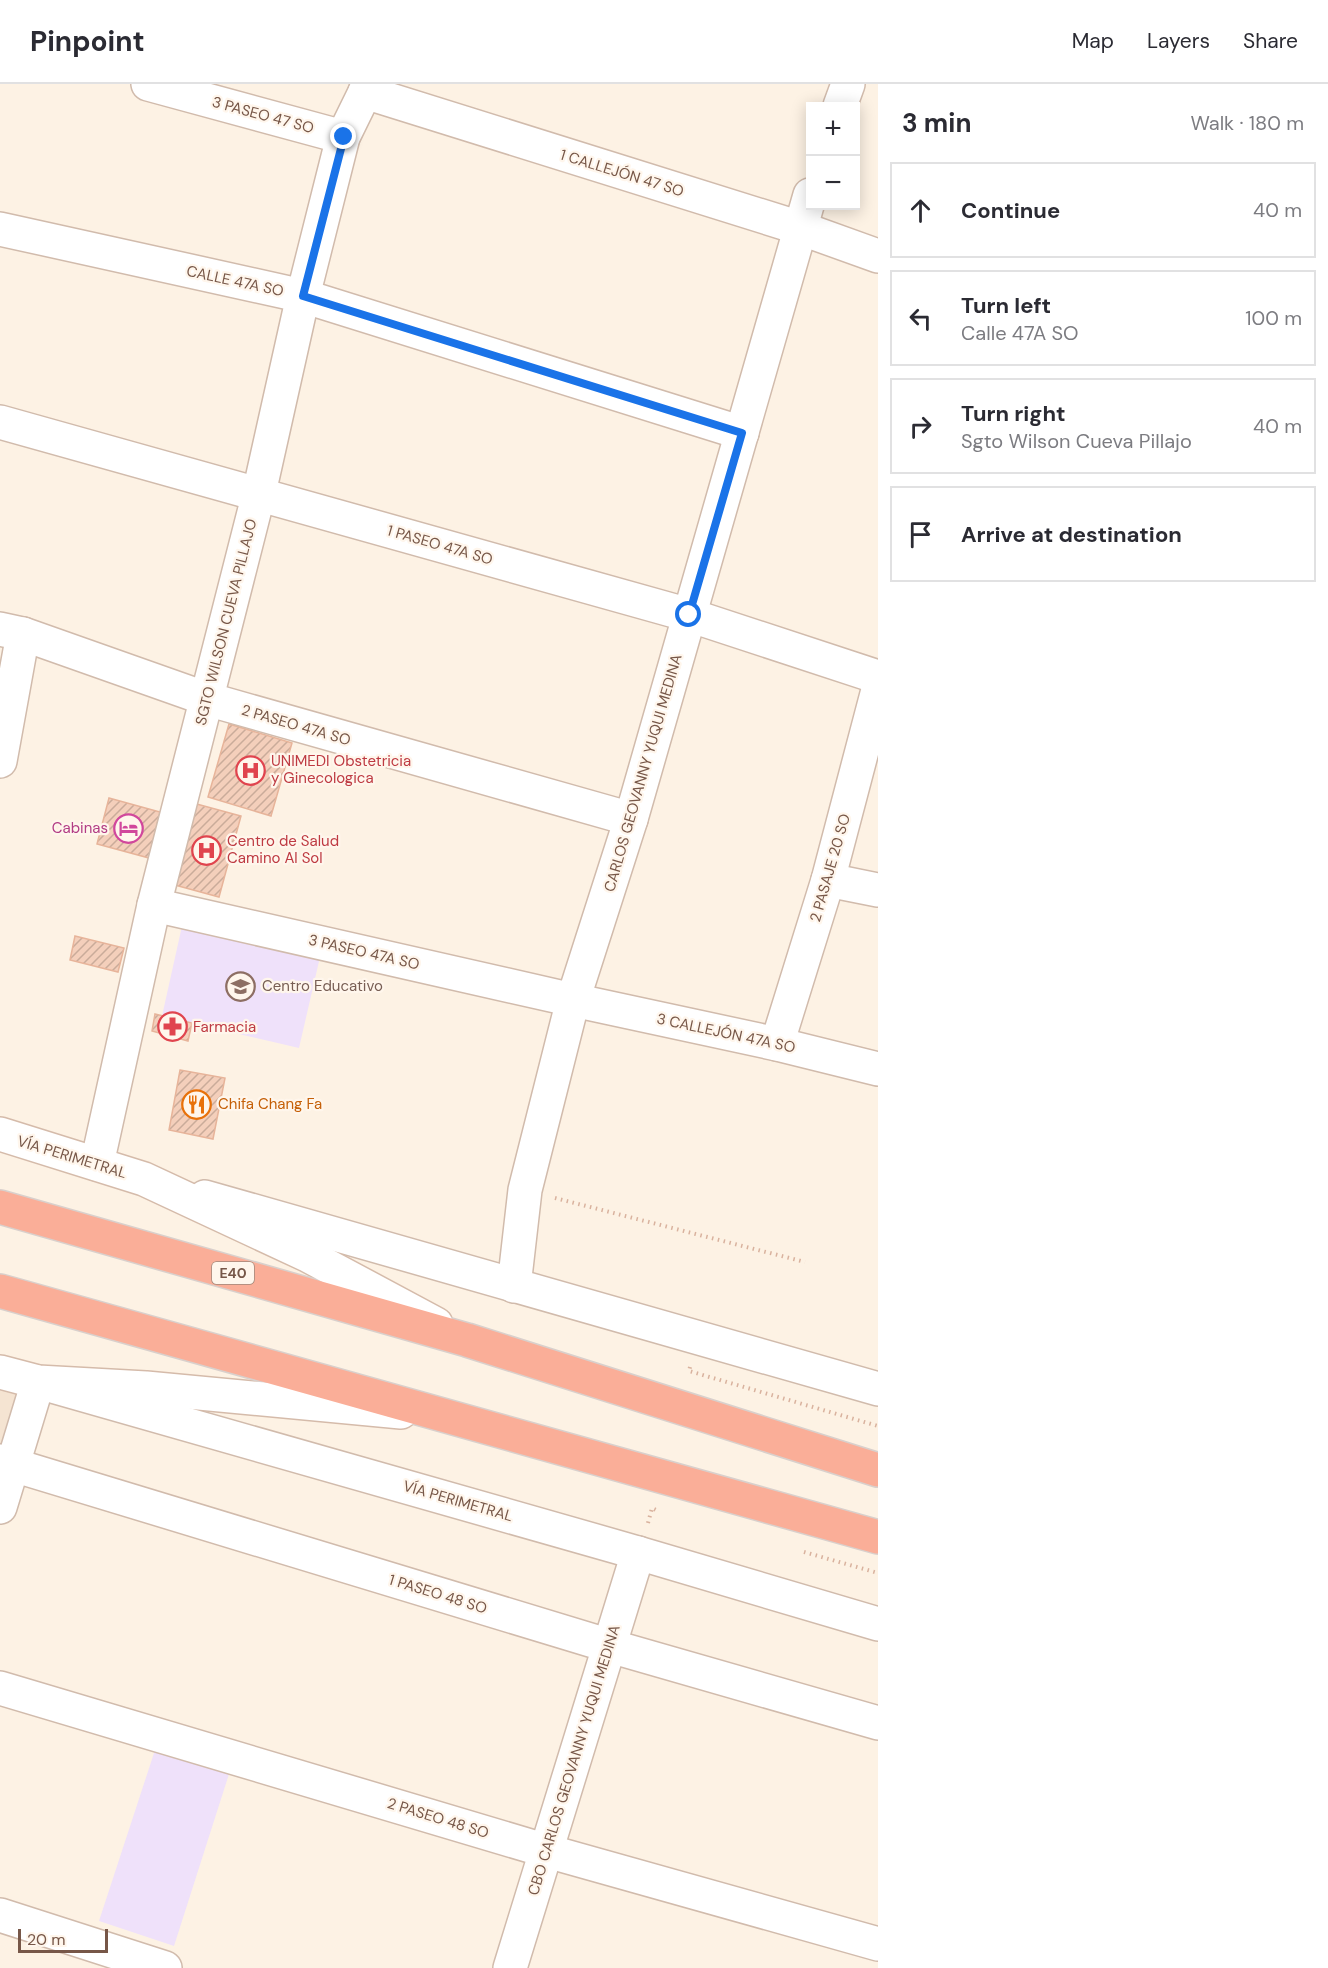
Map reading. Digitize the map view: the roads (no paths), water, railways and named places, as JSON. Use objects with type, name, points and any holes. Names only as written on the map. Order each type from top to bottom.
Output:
[{"type":"highway","name":"VÍA PERIMETRAL","points":[[0,1207],[467,1340],[878,1470]]},
{"type":"highway","name":"VÍA PERIMETRAL","points":[[0,1290],[872,1535]]},
{"type":"street","name":"3 PASEO 47 SO","points":[[148,84],[344,137]]},
{"type":"street","points":[[841,102],[848,84]]},
{"type":"street","name":"SGTO WILSON CUEVA PILLAJO","points":[[97,1164],[154,904],[258,494],[303,296],[344,137],[367,88]]},
{"type":"street","name":"1 CALLEJÓN 47 SO","points":[[367,88],[800,228],[878,256]]},
{"type":"street","name":"CARLOS GEOVANNY YUQUI MEDINA","points":[[514,1286],[525,1190],[573,1000],[631,819],[806,208]]},
{"type":"street","name":"CALLE 47A SO","points":[[0,229],[303,296],[742,433]]},
{"type":"street","name":"1 PASEO 47A SO","points":[[0,422],[689,615],[878,677]]},
{"type":"street","points":[[0,761],[11,632]]},
{"type":"street","name":"2 PASEO 47A SO","points":[[11,632],[207,699],[631,819]]},
{"type":"street","name":"2 PASAJE 20 SO","points":[[777,1044],[828,879],[878,690]]},
{"type":"street","points":[[828,879],[878,890]]},
{"type":"street","name":"3 PASEO 47A SO","points":[[154,904],[573,1000]]},
{"type":"street","name":"3 CALLEJÓN 47A SO","points":[[573,1000],[777,1044],[878,1069]]},
{"type":"street","name":"VÍA PERIMETRAL","points":[[0,1134],[144,1179],[878,1389]]},
{"type":"street","name":"VÍA PERIMETRAL","points":[[144,1179],[307,1255],[467,1340]]},
{"type":"street","name":"VÍA PERIMETRAL","points":[[0,1372],[638,1553],[878,1624]]},
{"type":"street","points":[[0,1508],[7,1463],[38,1382]]},
{"type":"street","name":"VÍA PERIMETRAL","points":[[38,1382],[146,1388],[448,1417]]},
{"type":"street","name":"1 PASEO 48 SO","points":[[7,1463],[610,1646],[878,1723]]},
{"type":"street","name":"CBO CARLOS GEOVANNY YUQUI MEDINA","points":[[510,1968],[638,1553]]},
{"type":"street","name":"2 PASEO 48 SO","points":[[0,1688],[547,1851],[878,1944]]},
{"type":"street","points":[[0,1915],[165,1968]]},
{"type":"place","name":"UNIMEDI Obstetricia y Ginecologica","points":[[250,770]]},
{"type":"place","name":"Cabinas","points":[[129,828]]},
{"type":"place","name":"Centro de Salud Camino Al Sol","points":[[206,850]]},
{"type":"place","name":"Centro Educativo","points":[[241,986]]},
{"type":"place","name":"Farmacia","points":[[172,1027]]},
{"type":"place","name":"Chifa Chang Fa","points":[[197,1104]]}]
